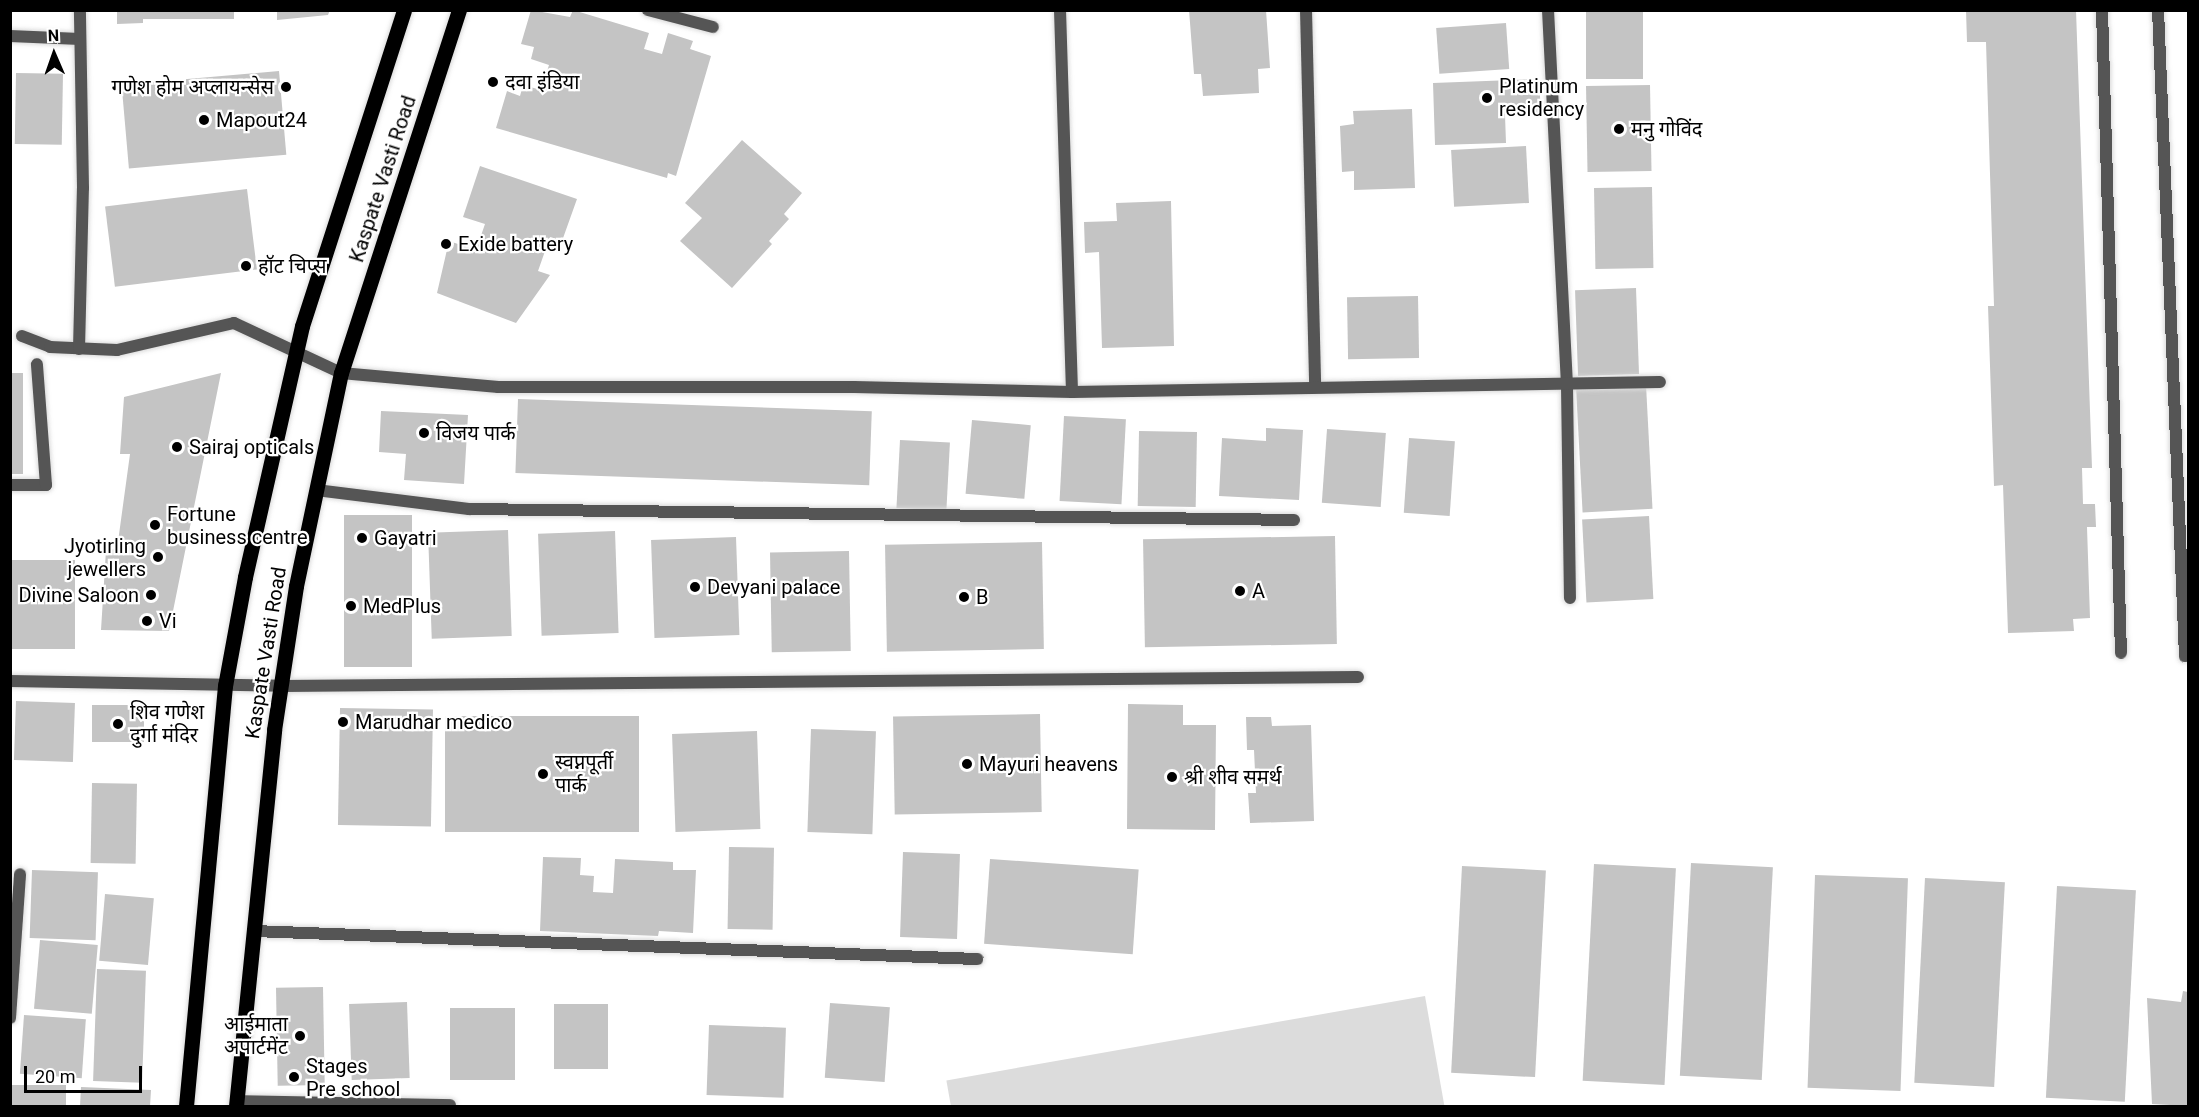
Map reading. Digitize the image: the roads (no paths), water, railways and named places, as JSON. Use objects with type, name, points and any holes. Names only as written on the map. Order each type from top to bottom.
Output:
[{"type":"main road","name":"Kaspate Vasti Road","points":[[186,1107],[225,686],[294,354],[404,10]]},
{"type":"main road","name":"Kaspate Vasti Road","points":[[237,1104],[274,730],[283,686],[297,586],[316,490],[341,373],[459,10]]},
{"type":"street","points":[[79,349],[83,188],[80,10]]},
{"type":"street","points":[[648,10],[713,27]]},
{"type":"street","points":[[1060,10],[1071,392]]},
{"type":"street","points":[[1306,10],[1315,386]]},
{"type":"street","points":[[1548,10],[1567,386],[1570,598]]},
{"type":"street","points":[[2102,10],[2121,653]]},
{"type":"street","points":[[2158,10],[2185,656]]},
{"type":"street","points":[[10,36],[80,39]]},
{"type":"street","points":[[22,336],[50,347],[117,350],[234,323],[294,354],[341,373],[498,387],[1071,392],[1315,386],[1567,386],[1659,382]]},
{"type":"street","points":[[10,485],[46,484],[37,363]]},
{"type":"street","points":[[316,490],[469,509],[1294,520]]},
{"type":"street","points":[[10,681],[283,686],[1358,677]]},
{"type":"street","points":[[10,1018],[20,873]]},
{"type":"street","points":[[254,931],[977,959]]},
{"type":"street","points":[[237,1104],[450,1105]]},
{"type":"place","name":"दवा इंडिया","points":[[493,82]]},
{"type":"place","name":"गणेश होम अप्लायन्सेस","points":[[286,87]]},
{"type":"place","name":"Platinum residency","points":[[1487,98]]},
{"type":"place","name":"Mapout24","points":[[204,120]]},
{"type":"place","name":"मनु गोविंद","points":[[1619,129]]},
{"type":"place","name":"Exide battery","points":[[446,244]]},
{"type":"place","name":"हॉट चिप्स","points":[[246,266]]},
{"type":"place","name":"विजय पार्क","points":[[424,433]]},
{"type":"place","name":"Sairaj opticals","points":[[177,447]]},
{"type":"place","name":"Fortune business centre","points":[[155,525]]},
{"type":"place","name":"Gayatri","points":[[362,538]]},
{"type":"place","name":"Jyotirling jewellers","points":[[158,557]]},
{"type":"place","name":"Devyani palace","points":[[695,587]]},
{"type":"place","name":"A","points":[[1240,591]]},
{"type":"place","name":"Divine Saloon","points":[[151,595]]},
{"type":"place","name":"B","points":[[964,597]]},
{"type":"place","name":"MedPlus","points":[[351,606]]},
{"type":"place","name":"Vi","points":[[147,621]]},
{"type":"place","name":"Marudhar medico","points":[[343,722]]},
{"type":"place","name":"शिव गणेश दुर्गा मंदिर","points":[[118,724]]},
{"type":"place","name":"Mayuri heavens","points":[[967,764]]},
{"type":"place","name":"स्वप्नपूर्ती पार्क","points":[[543,774]]},
{"type":"place","name":"श्री शीव समर्थ","points":[[1172,777]]},
{"type":"place","name":"आईमाता अपार्टमेंट","points":[[300,1036]]},
{"type":"place","name":"Stages Pre school","points":[[294,1077]]}]
